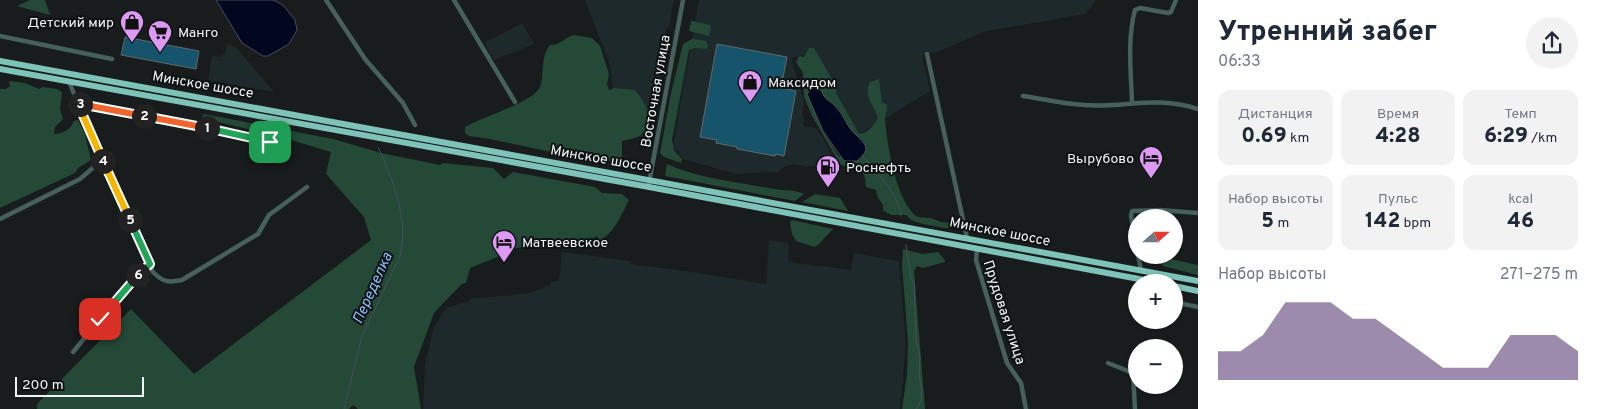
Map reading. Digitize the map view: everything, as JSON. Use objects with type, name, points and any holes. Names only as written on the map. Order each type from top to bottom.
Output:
[{"type":"highway","name":"Минское шоссе","points":[[0,61],[1198,281]]},
{"type":"highway","name":"Минское шоссе","points":[[0,69],[649,187],[1128,277]]},
{"type":"highway","points":[[1183,288],[1198,291]]},
{"type":"street","points":[[454,0],[515,102]]},
{"type":"street","name":"Восточная улица","points":[[649,187],[683,0]]},
{"type":"street","points":[[1132,102],[1130,41],[1135,10],[1140,8],[1168,13],[1171,12],[1176,0]]},
{"type":"street","points":[[328,1],[364,59],[403,103],[415,125]]},
{"type":"street","points":[[0,36],[112,59]]},
{"type":"street","points":[[927,54],[968,238]]},
{"type":"street","points":[[69,81],[102,160],[153,272],[162,280],[170,282],[182,280],[258,234],[268,215],[306,187]]},
{"type":"street","points":[[1023,96],[1085,105],[1161,101],[1198,108]]},
{"type":"street","points":[[78,104],[186,123],[270,142]]},
{"type":"street","points":[[0,219],[80,179],[102,160]]},
{"type":"street","points":[[1183,212],[1198,213]]},
{"type":"street","name":"Прудовая улица","points":[[977,249],[976,260],[995,327],[1007,363],[1021,383],[1026,409]]},
{"type":"street","points":[[73,352],[131,282],[150,264]]},
{"type":"street","points":[[1140,264],[1142,270]]},
{"type":"street","points":[[1183,304],[1198,307]]},
{"type":"street","points":[[1108,363],[1133,373],[1135,409]]},
{"type":"shaded area","points":[[585,0],[674,0],[669,27],[666,29],[666,43],[649,136],[619,140],[610,65]]},
{"type":"shaded area","points":[[699,0],[1096,0],[1086,14],[986,31],[937,52],[922,55],[930,91],[858,135],[803,55],[791,58],[804,101],[803,126],[816,128],[835,163],[807,167],[794,164],[782,168],[779,172],[736,174],[683,159],[673,146]]},
{"type":"shaded area","points":[[522,23],[534,44],[494,60],[484,43]]},
{"type":"shaded area","points":[[227,44],[236,47],[274,92],[208,80],[212,56],[221,57],[225,54]]},
{"type":"shaded area","name":"Матвеевское","points":[[769,240],[789,243],[788,262],[851,270],[854,253],[899,261],[906,344],[900,409],[423,409],[425,364],[434,327],[446,308],[469,301],[469,299],[530,293],[551,285],[551,282],[559,281],[562,252],[630,261],[630,264],[766,284]]},
{"type":"green space","points":[[30,0],[45,0],[50,15],[17,6]]},
{"type":"green space","points":[[692,18],[692,21],[710,25],[709,36],[689,31]]},
{"type":"green space","points":[[574,35],[592,38],[600,46],[609,74],[607,84],[609,90],[615,88],[635,90],[644,102],[650,117],[641,135],[622,141],[622,157],[620,162],[579,158],[469,136],[465,133],[465,127],[518,103],[536,92],[540,87],[545,55],[550,45],[557,44]]},
{"type":"green space","points":[[692,39],[706,41],[708,46],[707,49],[694,48],[689,50],[672,140],[674,150],[682,159],[681,163],[664,157],[660,153],[671,93],[683,44]]},
{"type":"green space","points":[[809,48],[814,48],[836,86],[836,93],[859,134],[873,126],[878,118],[868,97],[868,87],[870,82],[879,79],[882,103],[887,104],[885,119],[890,157],[903,199],[917,217],[959,224],[960,228],[944,228],[911,220],[906,215],[891,215],[883,210],[883,205],[878,198],[876,190],[866,187],[861,169],[840,164],[812,116],[804,97],[803,73],[796,62],[799,56],[804,57]],"holes":[[[819,90],[823,97],[838,109],[850,130],[863,141],[839,157],[823,131]]]},
{"type":"green space","points":[[9,81],[25,83],[39,89],[43,87],[57,89],[62,92],[60,109],[63,119],[55,127],[54,134],[66,130],[74,121],[78,120],[85,134],[91,160],[78,168],[75,173],[0,208],[0,89],[6,89],[10,86]]},
{"type":"green space","points":[[204,114],[333,139],[381,153],[440,165],[443,163],[493,168],[504,179],[513,172],[595,187],[602,193],[622,194],[629,200],[617,223],[605,237],[600,240],[596,236],[593,239],[583,240],[583,242],[589,243],[589,246],[558,243],[503,250],[500,256],[470,268],[466,283],[462,284],[434,313],[414,367],[421,409],[358,409],[353,405],[349,409],[37,409],[37,404],[131,309],[194,374],[371,240],[364,217],[326,174],[331,152],[281,137],[201,118]]},
{"type":"green space","points":[[667,164],[719,180],[804,194],[795,201],[665,176]]},
{"type":"green space","points":[[815,194],[840,198],[848,211],[802,202]]},
{"type":"green space","points":[[792,220],[833,229],[814,247],[796,241],[792,234],[790,222]]},
{"type":"green space","points":[[903,249],[922,254],[938,252],[945,260],[945,262],[923,268],[917,266],[914,271],[925,409],[902,409],[907,374],[908,342],[902,265]]},
{"type":"green space","points":[[1183,262],[1198,265],[1198,275],[1163,266],[1162,264],[1183,264]]},
{"type":"water","points":[[216,0],[273,0],[283,5],[295,20],[297,30],[289,44],[268,56],[263,56],[242,43]]},
{"type":"water","points":[[812,87],[822,91],[824,96],[839,110],[850,128],[865,145],[865,152],[857,161],[844,161],[823,131],[807,94]]},
{"type":"building","name":"Манго","points":[[125,37],[199,51],[196,69],[121,55]]},
{"type":"building","name":"Максидом","points":[[717,44],[787,57],[781,88],[796,91],[784,156],[737,149],[737,147],[716,143],[717,140],[700,137]]},
{"type":"waterway","name":"Переделка","points":[[344,409],[362,336],[400,256],[402,242],[401,214],[398,200],[378,147]]},
{"type":"waterway","points":[[863,156],[891,191],[901,216]]},
{"type":"waterway","points":[[906,245],[911,278],[914,282],[916,339],[920,357],[919,375],[922,391],[921,401],[916,409]]},
{"type":"place","name":"Детский мир","points":[[132,43]]},
{"type":"place","name":"Манго","points":[[160,53]]},
{"type":"place","name":"Максидом","points":[[750,103]]},
{"type":"place","name":"Вырубово","points":[[1151,179]]},
{"type":"place","name":"Роснефть","points":[[828,188]]},
{"type":"place","name":"Матвеевское","points":[[504,263]]},
{"type":"route","points":[[100,319],[131,282],[150,264],[78,104],[186,123],[270,142]]}]
